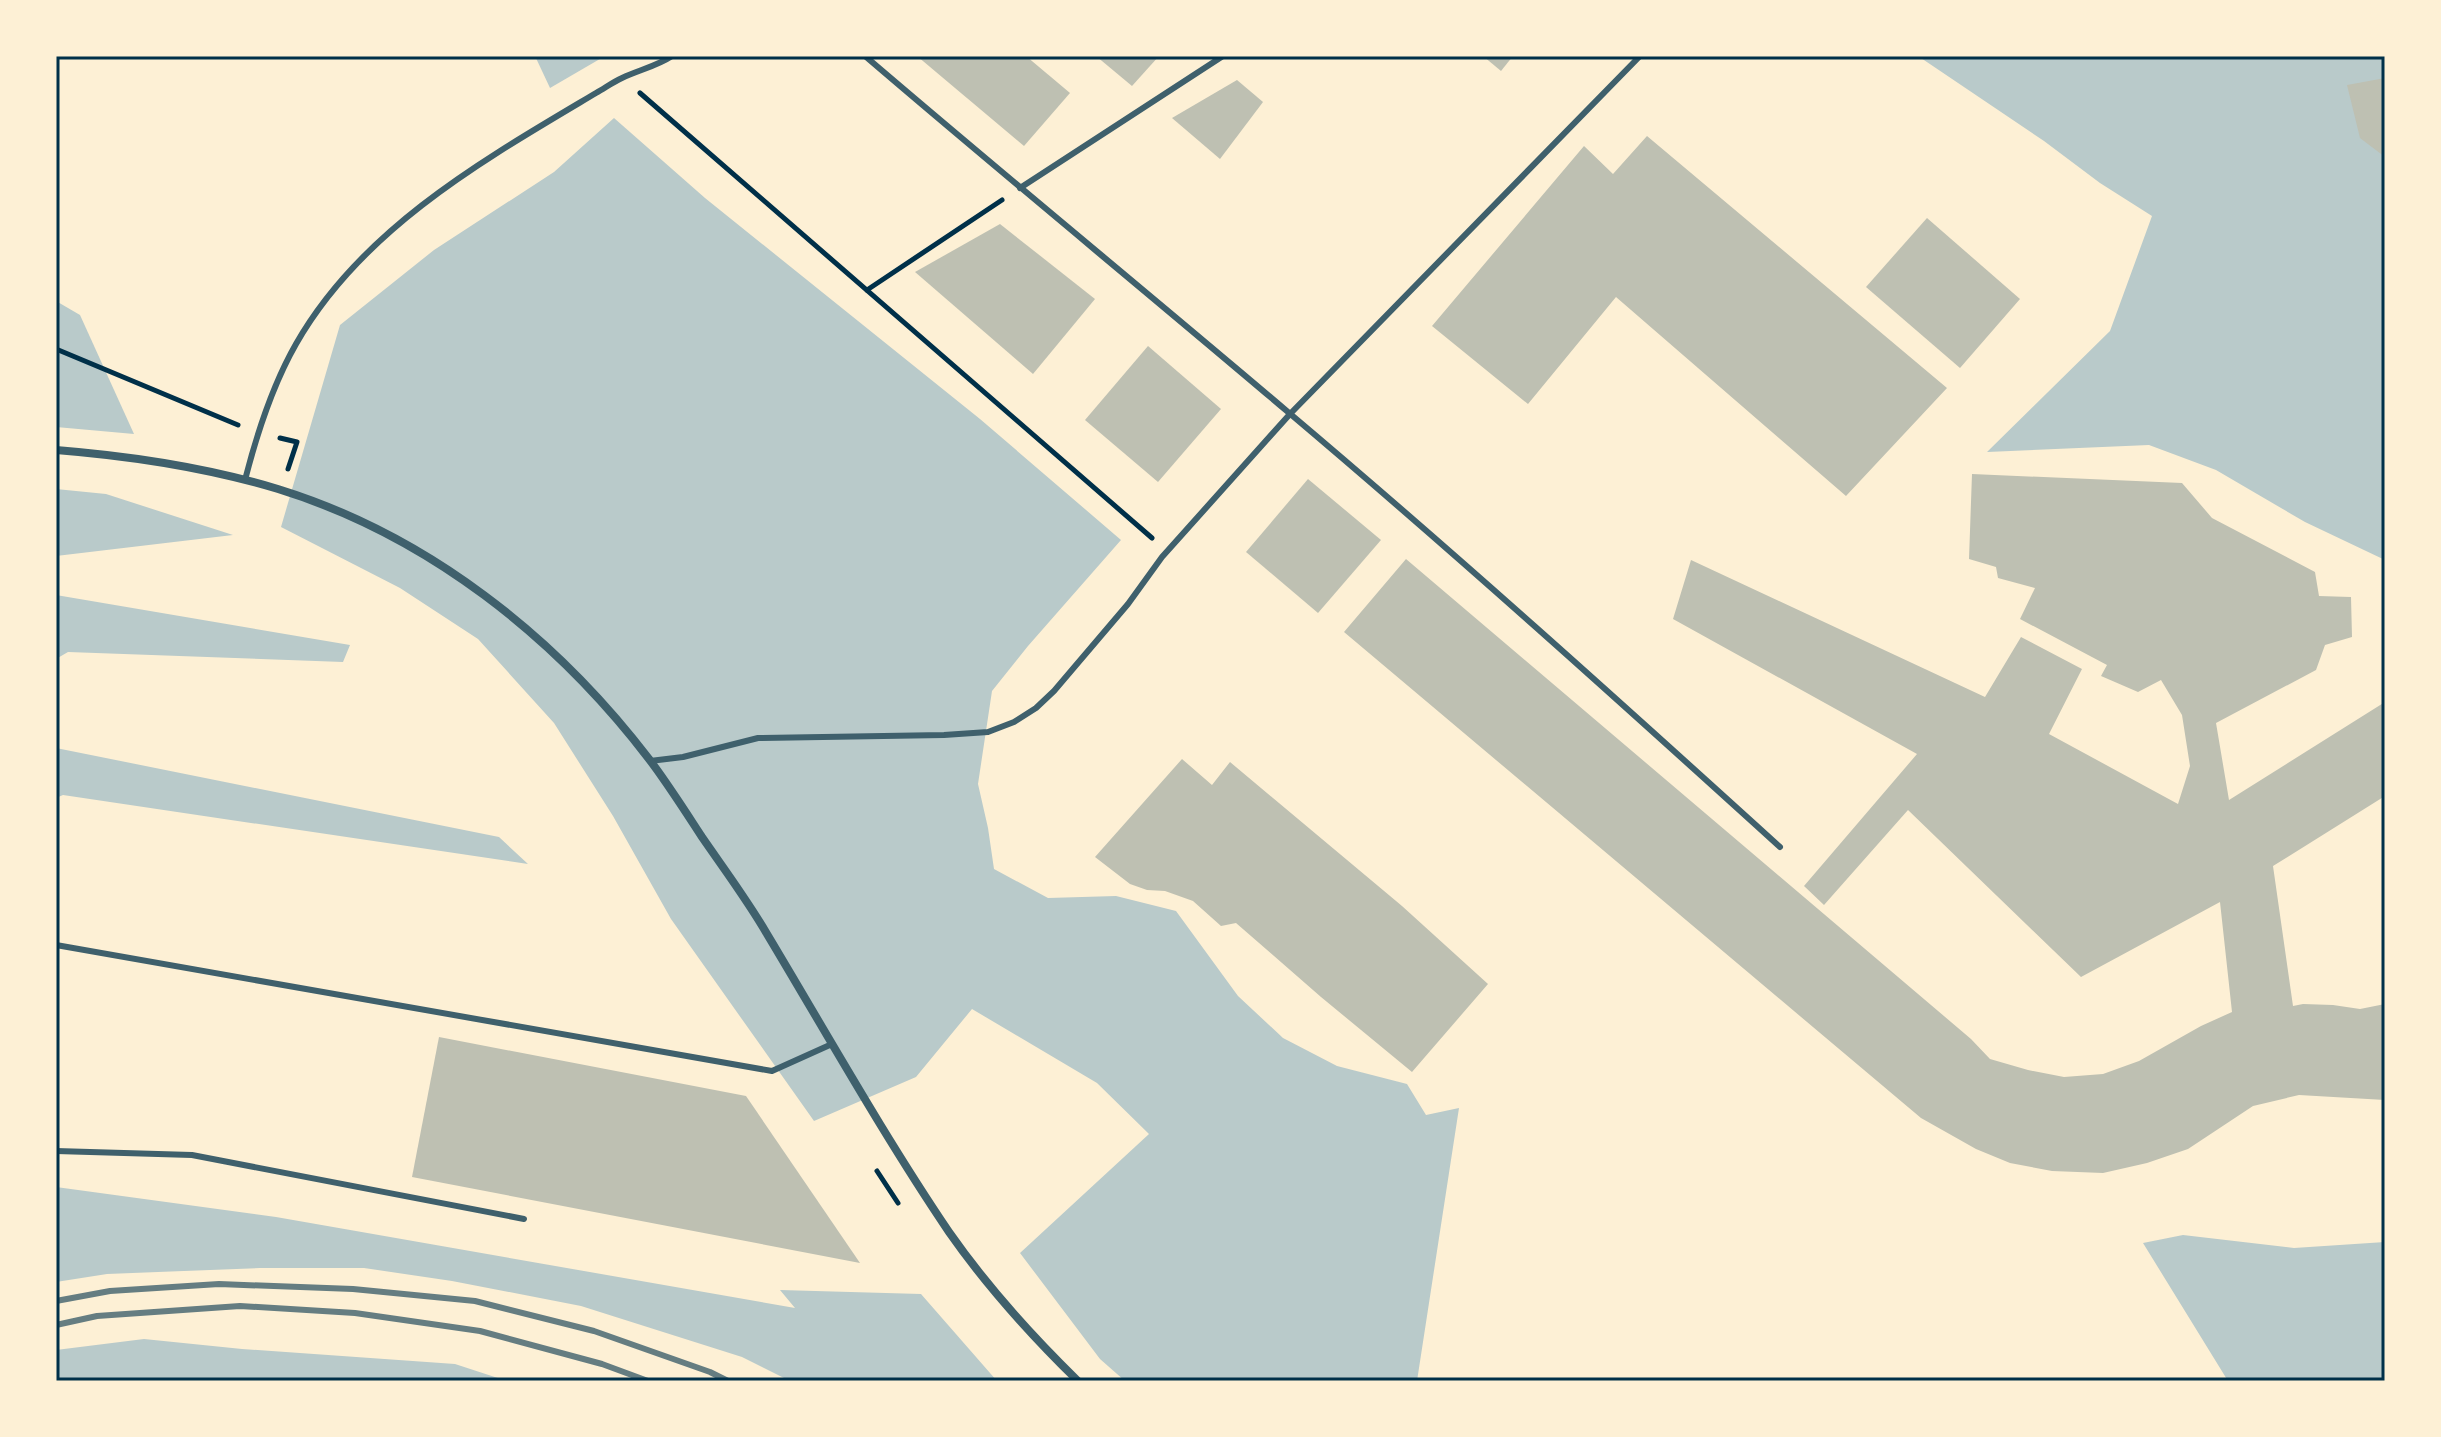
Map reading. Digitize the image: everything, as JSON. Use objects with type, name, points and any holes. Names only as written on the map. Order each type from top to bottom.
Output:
[{"type":"street","points":[[56,450],[118,455],[190,467],[282,490],[362,522],[448,570],[535,635],[615,718],[650,761],[765,929],[950,1234],[997,1293],[1078,1381]]},
{"type":"lane","points":[[245,480],[281,374],[297,342],[330,295],[365,254],[411,212],[532,131],[622,78],[672,56]]},
{"type":"lane","points":[[865,56],[1290,414],[1584,670],[1780,847]]},
{"type":"lane","points":[[1020,188],[1223,56]]},
{"type":"lane","points":[[650,761],[683,757],[758,738],[988,732],[1014,722],[1036,708],[1054,691],[1168,552],[1290,414],[1640,56]]},
{"type":"lane","points":[[56,945],[772,1071],[832,1044]]},
{"type":"lane","points":[[56,1151],[192,1155],[524,1219]]},
{"type":"path","points":[[622,78],[1168,552]]},
{"type":"path","points":[[867,290],[1020,188]]},
{"type":"path","points":[[56,349],[242,426],[254,448]]},
{"type":"path","points":[[277,437],[297,442],[289,466]]},
{"type":"path","points":[[873,1164],[898,1203]]},
{"type":"shaded area","points":[[535,56],[605,56],[550,88]]},
{"type":"shaded area","points":[[1918,56],[2385,56],[2385,560],[2305,522],[2216,470],[2149,445],[1987,452],[2110,331],[2152,216]]},
{"type":"shaded area","points":[[614,118],[705,198],[980,419],[1121,540],[992,691],[978,784],[994,869],[1048,898],[1116,896],[1176,911],[1238,996],[1283,1038],[1337,1066],[1407,1084],[1426,1115],[1459,1108],[1417,1381],[1125,1381],[1100,1359],[1020,1253],[1149,1134],[1097,1083],[972,1009],[916,1077],[814,1121],[671,919],[613,816],[554,723],[478,639],[400,588],[281,527],[340,325],[434,250],[554,172]]},
{"type":"shaded area","points":[[56,301],[80,315],[134,434],[56,427]]},
{"type":"shaded area","points":[[56,489],[106,494],[233,535],[56,556]]},
{"type":"shaded area","points":[[56,595],[350,645],[343,662],[68,652],[56,659]]},
{"type":"shaded area","points":[[56,748],[499,837],[528,864],[63,795],[56,798]]},
{"type":"shaded area","points":[[56,1187],[276,1217],[795,1308],[780,1290],[921,1294],[997,1381],[790,1381],[742,1357],[581,1306],[364,1268],[260,1268],[107,1274],[56,1282]]},
{"type":"shaded area","points":[[2183,1235],[2294,1248],[2385,1242],[2385,1381],[2228,1381],[2143,1243]]},
{"type":"shaded area","points":[[144,1339],[455,1364],[507,1381],[56,1381],[56,1350]]},
{"type":"building","points":[[917,56],[1026,56],[1070,93],[1024,146]]},
{"type":"building","points":[[1096,56],[1159,56],[1132,86]]},
{"type":"building","points":[[1483,56],[1513,56],[1501,71]]},
{"type":"building","points":[[2385,78],[2385,157],[2360,138],[2347,85]]},
{"type":"building","points":[[1237,80],[1263,102],[1220,159],[1172,118]]},
{"type":"building","points":[[1647,136],[1947,388],[1846,496],[1616,297],[1528,404],[1432,326],[1584,146],[1613,174]]},
{"type":"building","points":[[1927,218],[2020,299],[1960,368],[1866,287]]},
{"type":"building","points":[[1000,224],[1095,299],[1033,374],[915,272]]},
{"type":"building","points":[[1148,346],[1221,409],[1158,482],[1085,420]]},
{"type":"building","points":[[1972,474],[2182,483],[2212,518],[2315,572],[2319,596],[2351,597],[2352,637],[2325,645],[2316,670],[2216,723],[2229,800],[2385,702],[2385,796],[2273,866],[2293,1006],[2333,1005],[2360,1009],[2385,1004],[2385,1100],[2299,1095],[2253,1106],[2188,1149],[2103,1173],[2052,1171],[2010,1163],[1976,1149],[1921,1118],[1344,632],[1406,559],[1971,1039],[1990,1059],[2064,1077],[2103,1074],[2139,1061],[2232,1012],[2220,902],[2081,977],[1908,810],[1824,905],[1804,886],[1917,754],[1673,619],[1691,560],[1985,697],[2021,637],[2082,669],[2049,734],[2178,804],[2190,766],[2182,715],[2161,680],[2138,692],[2101,676],[2107,665],[2020,619],[2035,588],[1998,578],[1996,567],[1969,559]]},
{"type":"building","points":[[1308,479],[1381,540],[1318,613],[1246,552]]},
{"type":"building","points":[[1182,759],[1212,785],[1230,762],[1402,906],[1488,984],[1412,1072],[1236,923],[1221,926],[1193,901],[1130,884],[1095,857]]},
{"type":"building","points":[[439,1037],[746,1096],[860,1263],[412,1177]]},
{"type":"railway","points":[[56,1301],[110,1291],[219,1284],[353,1289],[475,1301],[594,1331],[728,1381]]},
{"type":"railway","points":[[56,1325],[97,1316],[240,1306],[355,1313],[480,1331],[602,1364],[648,1381]]}]
